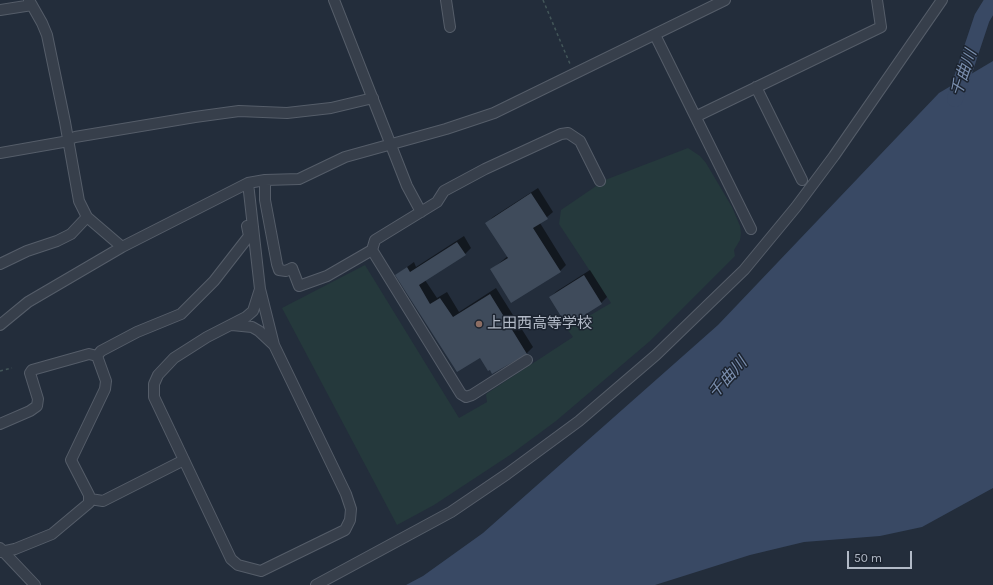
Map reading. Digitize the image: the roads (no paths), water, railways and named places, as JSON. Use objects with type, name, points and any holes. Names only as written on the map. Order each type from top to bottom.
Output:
[{"type":"street","points":[[334,0],[407,186],[421,212]]},
{"type":"street","points":[[446,0],[450,27]]},
{"type":"street","points":[[0,325],[28,302],[122,247],[245,185],[266,180],[299,179],[345,157],[446,130],[494,113],[725,0]]},
{"type":"street","points":[[697,116],[882,27],[877,0]]},
{"type":"street","points":[[316,585],[444,516],[507,474],[579,421],[656,355],[744,270],[787,217],[834,156],[942,0]]},
{"type":"street","points":[[0,10],[30,3],[42,23],[47,34],[79,201],[87,217],[122,247]]},
{"type":"street","points":[[655,35],[697,116],[751,229]]},
{"type":"street","points":[[756,87],[802,180]]},
{"type":"street","points":[[0,153],[195,117],[239,111],[287,113],[331,108],[373,98]]},
{"type":"street","points":[[266,180],[265,200],[277,264],[279,270],[286,271],[292,268],[299,286],[327,276],[372,250],[375,240],[437,202],[444,191],[485,169],[561,134],[568,133],[580,141],[600,180]]},
{"type":"street","points":[[245,185],[260,289],[274,345],[346,494],[351,509],[350,520],[345,530],[261,571],[238,565],[231,559],[154,397],[154,384],[158,375],[174,358],[207,337],[246,317],[253,311],[260,289]]},
{"type":"street","points":[[97,356],[101,351],[136,332],[181,314],[214,281],[249,236],[245,185]]},
{"type":"street","points":[[0,264],[27,251],[57,241],[71,234],[87,217]]},
{"type":"street","points":[[372,250],[462,394],[466,397],[472,395],[527,360]]},
{"type":"street","points":[[232,325],[252,327],[259,331],[274,345]]},
{"type":"street","points":[[0,424],[30,411],[37,406],[38,399],[30,373],[32,370],[89,354],[97,356]]},
{"type":"street","points":[[90,499],[70,460],[106,389],[106,382],[97,356]]},
{"type":"street","points":[[90,499],[103,501],[184,460]]},
{"type":"street","points":[[1,550],[15,549],[52,534],[89,503],[90,499]]},
{"type":"street","points":[[1,550],[35,585]]},
{"type":"water","points":[[993,61],[993,488],[922,527],[880,536],[804,542],[750,555],[655,585],[406,585],[423,576],[483,533],[718,325],[939,93]]},
{"type":"waterway","name":"千曲川","points":[[955,99],[982,18],[993,0]]},
{"type":"place","name":"上田西高等学校","points":[[479,324]]}]
